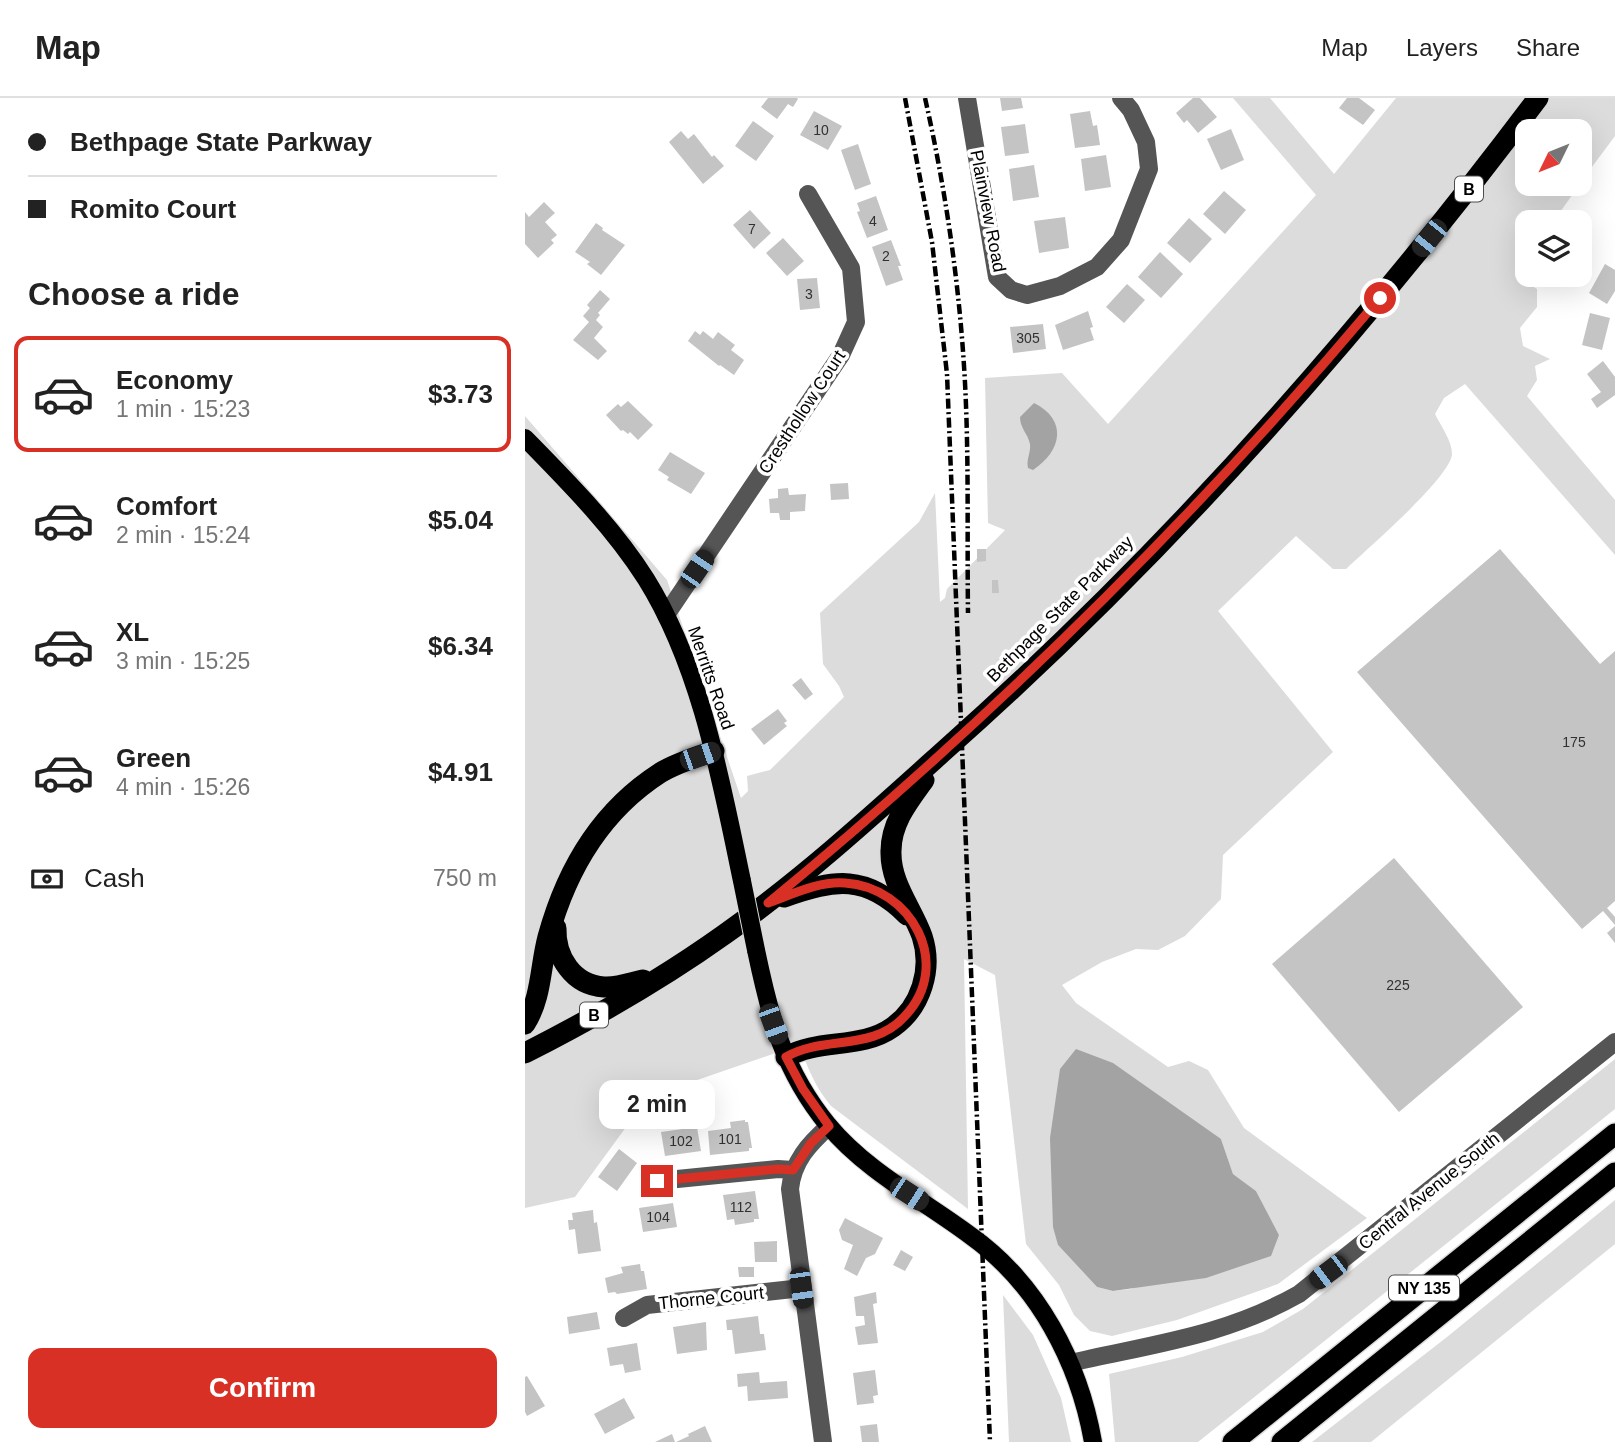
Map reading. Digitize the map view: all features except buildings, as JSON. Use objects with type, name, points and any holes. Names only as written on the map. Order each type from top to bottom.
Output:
[{"type":"highway","name":"Bethpage State Parkway","points":[[525,1053],[662,975],[768,903],[832,851],[1072,631],[1224,476],[1397,278],[1538,98]]},
{"type":"highway","points":[[786,1057],[811,1047],[871,1039],[905,1017],[919,996],[925,973],[924,944],[894,877],[891,842],[905,807],[947,748]]},
{"type":"highway","points":[[525,1024],[535,1006],[548,938],[556,913],[569,877],[586,845],[636,790],[661,772],[714,751]]},
{"type":"highway","points":[[768,903],[818,885],[856,884],[879,892],[916,924]]},
{"type":"highway","points":[[556,913],[557,950],[568,968],[583,981],[610,987],[662,975]]},
{"type":"highway","name":"NY 135","points":[[1233,1442],[1615,1134]]},
{"type":"highway","name":"NY 135","points":[[1282,1442],[1615,1174]]},
{"type":"main road","name":"Merritts Road","points":[[525,438],[592,509],[618,541],[645,578],[666,615],[714,751],[773,1024],[803,1089],[829,1126],[857,1155],[973,1237],[1020,1282],[1043,1311],[1070,1363],[1087,1412],[1093,1442]]},
{"type":"street","name":"Plainview Road","points":[[967,98],[997,277],[1011,290],[1027,295],[1060,286],[1097,267],[1121,240],[1149,169],[1146,142],[1131,110],[1121,98]]},
{"type":"street","name":"Cresthollow Court","points":[[666,615],[841,355],[856,322],[851,268],[809,194]]},
{"type":"street","name":"Central Avenue South","points":[[1070,1363],[1222,1329],[1269,1311],[1299,1294],[1615,1042]]},
{"type":"street","points":[[823,1442],[790,1189],[793,1170],[811,1143],[829,1126]]},
{"type":"street","points":[[657,1181],[778,1169],[793,1170]]},
{"type":"street","name":"Thorne Court","points":[[625,1318],[647,1306],[801,1288]]},
{"type":"shaded area","points":[[1233,98],[1270,98],[1334,174],[1396,98],[1615,98],[1615,136],[1593,166],[1593,119],[1515,119],[1515,196],[1571,196],[1562,210],[1515,210],[1515,287],[1537,289],[1537,307],[1520,328],[1523,346],[1550,359],[1535,366],[1537,380],[1527,396],[1615,500],[1615,555],[1465,384],[1444,398],[1435,414],[1452,449],[1448,465],[1438,479],[1388,530],[1346,569],[1333,569],[1296,536],[1218,611],[1333,752],[1223,855],[1221,899],[1185,936],[1158,950],[1136,949],[1102,962],[1062,985],[1076,1003],[1168,1067],[1189,1061],[1208,1070],[1244,1128],[1367,1218],[1278,1284],[1177,1320],[1112,1336],[1090,1331],[1074,1315],[1059,1285],[1026,1244],[995,975],[964,959],[968,1209],[831,1106],[816,1084],[799,1045],[648,1097],[575,1197],[525,1208],[525,416],[667,580],[741,798],[748,791],[747,776],[770,770],[844,697],[823,664],[820,613],[919,522],[935,493],[940,602],[945,598],[947,589],[1005,530],[988,523],[985,378],[1062,373],[1108,424],[1316,195]],"holes":[[[1221,1139],[1233,1174],[1256,1191],[1279,1235],[1131,1289],[1113,1291],[1097,1287],[1058,1245]]]},
{"type":"shaded area","points":[[1034,403],[1052,418],[1057,436],[1050,454],[1033,470],[1028,468],[1030,444],[1020,417]]},
{"type":"shaded area","points":[[1076,1049],[1113,1063],[1221,1139],[1233,1174],[1256,1191],[1279,1235],[1271,1256],[1206,1278],[1113,1291],[1097,1287],[1058,1245],[1053,1227],[1050,1138],[1060,1069]]},
{"type":"shaded area","points":[[1615,1059],[1615,1109],[1198,1442],[1115,1442],[1109,1374],[1182,1357],[1263,1332],[1303,1309]]},
{"type":"shaded area","points":[[1615,1200],[1615,1244],[1371,1442],[1312,1442],[1447,1337]]},
{"type":"shaded area","points":[[1003,1295],[1033,1335],[1061,1398],[1071,1442],[1009,1442]]},
{"type":"railway","points":[[905,98],[932,242],[947,374],[990,1442]]},
{"type":"railway","points":[[925,98],[951,240],[960,311],[967,441],[968,613]]},
{"type":"route","points":[[657,1181],[778,1169],[793,1170],[811,1143],[829,1126],[811,1103],[786,1057],[811,1047],[871,1039],[905,1017],[919,996],[923,984],[924,944],[916,924],[897,905],[879,892],[856,884],[818,885],[768,903],[832,851],[982,717],[1072,631],[1224,476],[1380,298]]}]
